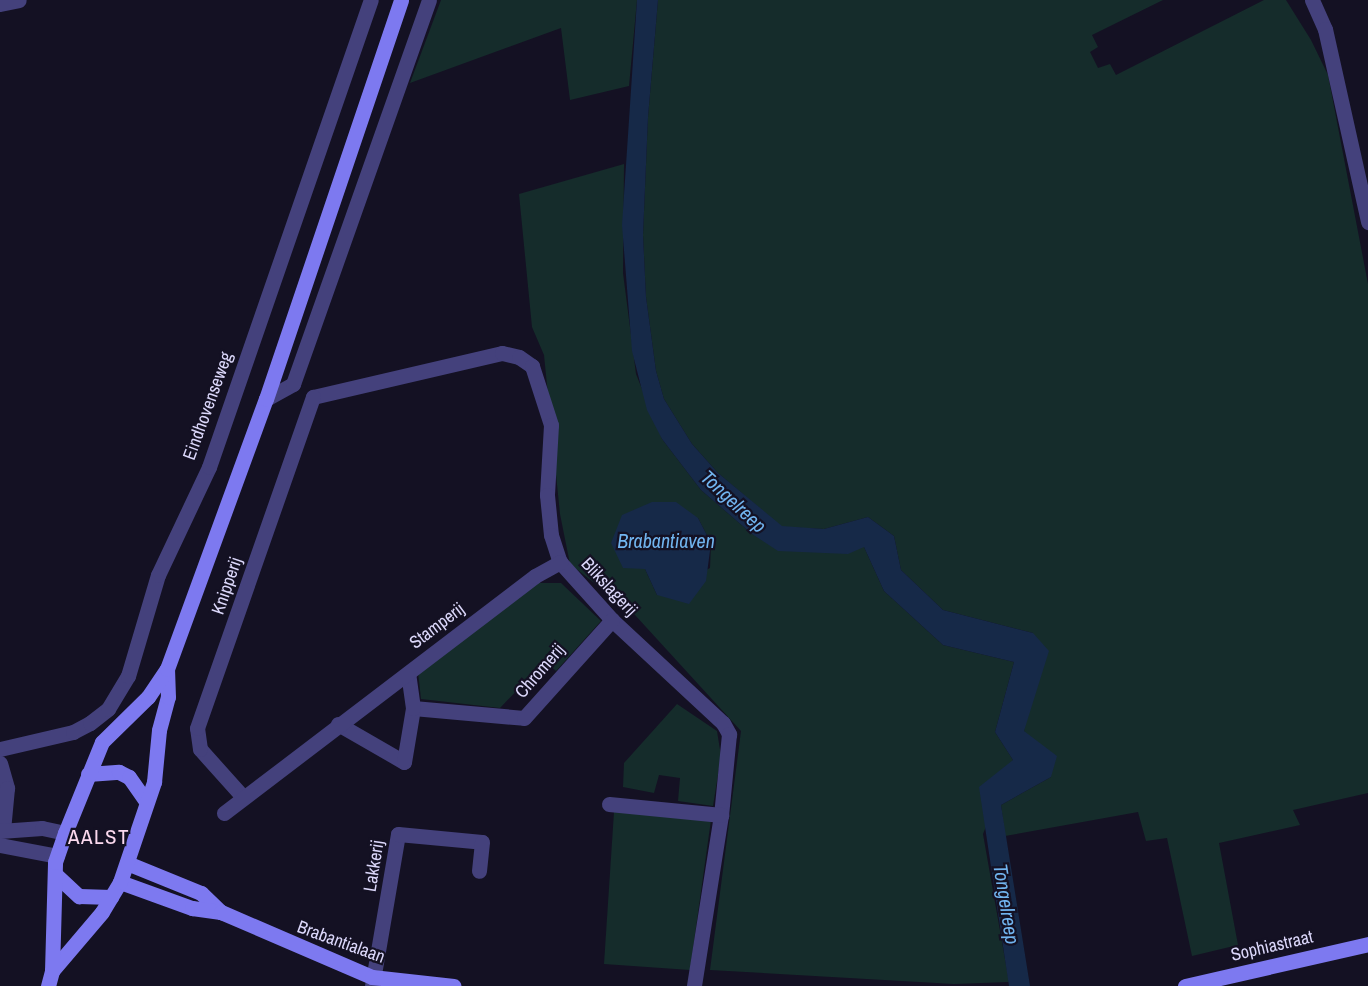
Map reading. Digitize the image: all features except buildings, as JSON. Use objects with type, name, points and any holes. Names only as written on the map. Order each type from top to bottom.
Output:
[{"type":"main road","points":[[50,978],[54,874],[65,833],[102,742],[148,697],[167,669],[266,399],[401,0]]},
{"type":"main road","points":[[50,978],[120,882],[154,782],[159,730],[168,697],[167,669]]},
{"type":"main road","points":[[88,774],[118,772],[129,777],[146,801]]},
{"type":"main road","name":"Brabantialaan","points":[[127,863],[201,893],[221,912]]},
{"type":"main road","points":[[54,874],[79,896],[111,897]]},
{"type":"main road","name":"Brabantialaan","points":[[120,882],[192,908],[221,912],[372,981],[454,986]]},
{"type":"main road","name":"Sophiastraat","points":[[1185,986],[1203,984],[1368,944]]},
{"type":"street","points":[[0,4],[19,0]]},
{"type":"street","name":"Eindhovenseweg","points":[[0,749],[73,732],[108,709],[128,676],[158,575],[209,467],[370,0]]},
{"type":"street","points":[[266,399],[293,384],[429,0]]},
{"type":"street","points":[[1312,0],[1325,29],[1368,222]]},
{"type":"street","name":"Blikslagerij","points":[[313,397],[502,353],[519,357],[532,366],[551,425],[547,495],[551,535],[560,562],[612,620],[726,728],[729,748],[721,814],[694,986]]},
{"type":"street","points":[[293,384],[313,397]]},
{"type":"street","name":"Knipperij","points":[[243,797],[200,749],[197,728],[313,397]]},
{"type":"street","name":"Stamperij","points":[[224,813],[535,576],[560,562]]},
{"type":"street","name":"Chromerij","points":[[413,708],[524,718],[612,620]]},
{"type":"street","points":[[338,724],[404,762],[413,708],[408,673]]},
{"type":"street","points":[[0,763],[6,788],[1,835]]},
{"type":"street","points":[[609,804],[721,814]]},
{"type":"street","points":[[1,835],[42,828],[65,833]]},
{"type":"street","name":"Lakkerij","points":[[372,981],[381,945],[398,834],[482,842],[479,871]]},
{"type":"street","points":[[1,835],[57,856]]},
{"type":"green space","points":[[441,0],[637,0],[629,86],[570,100],[561,28],[410,83]]},
{"type":"green space","points":[[658,0],[1163,0],[1092,35],[1098,47],[1090,52],[1098,68],[1110,64],[1116,75],[1264,0],[1286,0],[1311,40],[1328,75],[1368,284],[1368,793],[1293,810],[1300,825],[1219,843],[1238,945],[1192,956],[1167,838],[1146,841],[1138,812],[1005,836],[1001,805],[1051,777],[1024,731],[1033,633],[943,610],[901,570],[894,536],[868,517],[824,529],[782,527],[718,473],[692,444],[664,399],[656,371],[646,297],[643,235],[648,117]]},
{"type":"green space","points":[[624,164],[623,273],[636,374],[662,439],[701,490],[752,534],[864,547],[884,591],[943,645],[1014,662],[995,732],[1013,760],[983,834],[1009,982],[954,984],[710,970],[741,731],[635,615],[570,564],[560,514],[544,355],[532,327],[519,194]],"holes":[[[698,518],[711,543],[710,568],[657,595],[645,569]]]},
{"type":"green space","points":[[538,583],[561,583],[601,621],[556,671],[545,661],[500,708],[421,699],[418,672]]},
{"type":"green space","points":[[677,704],[717,731],[721,756],[713,806],[678,801],[680,778],[659,775],[654,793],[623,787],[624,763]]},
{"type":"green space","points":[[614,812],[711,820],[690,970],[604,964]]},
{"type":"water","name":"Tongelreep","points":[[637,0],[658,0],[648,117],[643,235],[646,297],[656,371],[664,399],[692,444],[718,473],[782,526],[824,529],[868,517],[894,536],[901,570],[943,610],[1033,633],[1049,651],[1024,731],[1057,756],[1051,777],[1001,805],[1030,986],[1009,986],[979,787],[1013,760],[995,732],[1014,662],[943,645],[884,591],[864,547],[848,554],[778,551],[752,534],[701,490],[662,439],[647,410],[632,351],[622,225]]},
{"type":"water","name":"Brabantiaven","points":[[652,502],[676,502],[698,518],[711,543],[706,581],[689,604],[657,595],[645,569],[623,568],[611,543],[622,515]]},
{"type":"district","name":"AALST","points":[[99,837]]}]
